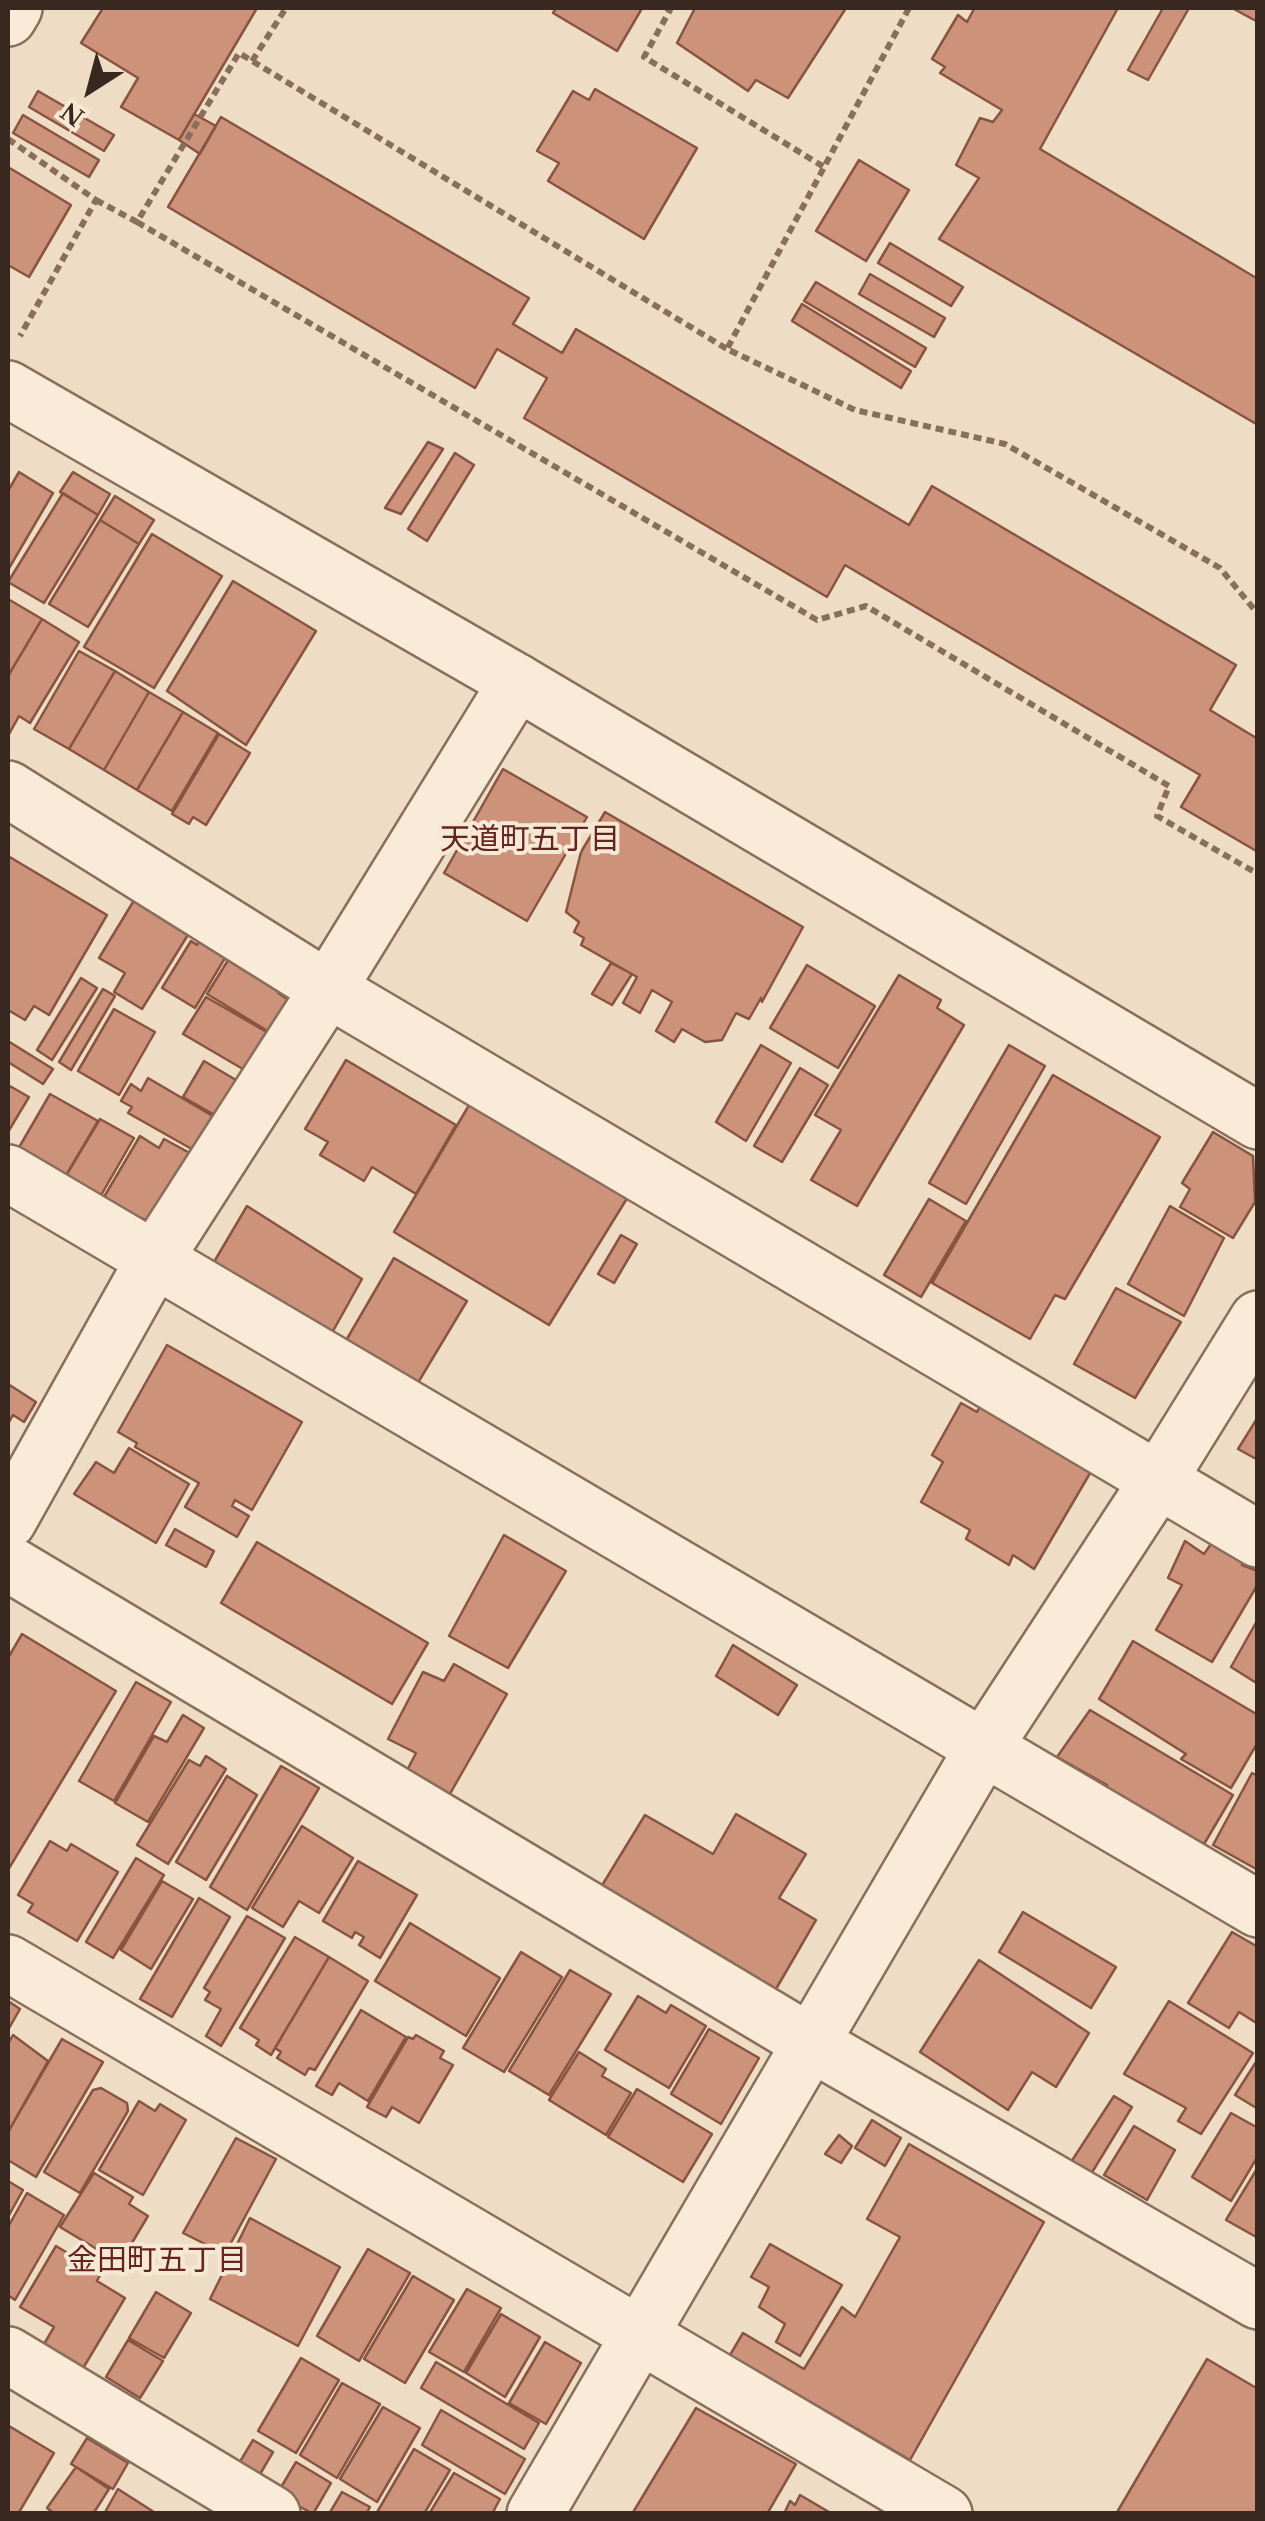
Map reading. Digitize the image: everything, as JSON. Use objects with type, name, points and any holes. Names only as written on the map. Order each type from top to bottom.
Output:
[{"type":"street","points":[[8,18],[14,8]]},
{"type":"street","points":[[12,366],[516,682],[1258,1121]]},
{"type":"street","points":[[8,1521],[154,1260],[328,990],[516,682]]},
{"type":"street","points":[[8,789],[328,990],[1258,1539]]},
{"type":"street","points":[[8,1173],[1258,1909]]},
{"type":"street","points":[[535,2514],[984,1747],[1158,1482],[1258,1318]]},
{"type":"street","points":[[8,1563],[811,2043],[1258,2301]]},
{"type":"street","points":[[8,1963],[944,2514]]},
{"type":"street","points":[[8,2355],[272,2514]]},
{"type":"path","points":[[252,62],[286,8]]},
{"type":"path","points":[[666,8],[670,10],[644,57],[824,167]]},
{"type":"path","points":[[728,349],[909,8]]},
{"type":"path","points":[[136,222],[238,53],[728,349],[854,410],[1005,444],[1220,568],[1258,614]]},
{"type":"path","points":[[8,139],[96,200],[817,620],[866,606],[1169,786],[1156,816],[1258,874]]},
{"type":"path","points":[[12,366],[96,200]]},
{"type":"building","points":[[103,8],[257,8],[179,140],[121,107],[138,78],[81,43]]},
{"type":"building","points":[[556,8],[641,10],[617,51],[553,13]]},
{"type":"building","points":[[695,8],[846,8],[788,98],[756,80],[748,91],[677,43]]},
{"type":"building","points":[[972,8],[1118,8],[1040,149],[1258,279],[1258,425],[939,239],[979,178],[956,165],[980,118],[993,122],[1002,110],[940,73],[945,67],[932,59],[958,15],[967,22]]},
{"type":"building","points":[[1163,8],[1189,8],[1148,80],[1128,70]]},
{"type":"building","points":[[1232,8],[1258,8],[1258,22]]},
{"type":"building","points":[[595,89],[697,148],[644,239],[548,181],[559,163],[537,151],[573,91],[589,100]]},
{"type":"building","points":[[38,91],[114,135],[104,151],[29,107]]},
{"type":"building","points":[[194,114],[216,126],[200,154],[179,140]]},
{"type":"building","points":[[23,115],[99,160],[89,177],[13,133]]},
{"type":"building","points":[[221,117],[529,298],[513,324],[562,353],[576,329],[909,525],[932,486],[1236,665],[1210,710],[1258,739],[1258,852],[1181,807],[1200,775],[845,565],[827,597],[524,418],[547,378],[497,349],[475,388],[168,207]]},
{"type":"building","points":[[859,160],[909,190],[866,261],[816,231]]},
{"type":"building","points":[[8,167],[71,205],[29,277],[8,265]]},
{"type":"building","points":[[890,243],[963,287],[951,306],[878,263]]},
{"type":"building","points":[[870,274],[945,318],[934,337],[859,294]]},
{"type":"building","points":[[816,282],[926,348],[915,367],[804,301]]},
{"type":"building","points":[[802,304],[911,371],[901,388],[792,321]]},
{"type":"building","points":[[428,442],[443,449],[401,514],[385,508]]},
{"type":"building","points":[[455,453],[474,465],[427,541],[408,529]]},
{"type":"building","points":[[19,472],[53,493],[8,570],[8,491]]},
{"type":"building","points":[[73,472],[110,494],[98,515],[60,492]]},
{"type":"building","points":[[63,493],[98,515],[44,603],[8,582]]},
{"type":"building","points":[[115,496],[154,520],[139,544],[100,520]]},
{"type":"building","points":[[100,520],[139,544],[88,627],[49,604]]},
{"type":"building","points":[[152,534],[222,576],[154,688],[84,647]]},
{"type":"building","points":[[233,581],[316,631],[246,745],[167,691]]},
{"type":"building","points":[[8,599],[42,619],[8,676]]},
{"type":"building","points":[[42,619],[79,642],[30,723],[19,716],[8,736],[8,676]]},
{"type":"building","points":[[79,651],[115,671],[69,749],[34,729]]},
{"type":"building","points":[[115,671],[149,692],[104,770],[69,749]]},
{"type":"building","points":[[149,692],[183,712],[137,790],[104,770]]},
{"type":"building","points":[[183,712],[218,733],[172,811],[137,790]]},
{"type":"building","points":[[219,734],[250,753],[206,825],[193,817],[189,824],[172,814]]},
{"type":"building","points":[[503,769],[587,817],[527,921],[444,873]]},
{"type":"building","points":[[605,812],[803,927],[762,1002],[761,998],[749,1019],[736,1013],[722,1040],[705,1042],[682,1029],[674,1042],[656,1031],[672,1002],[652,990],[640,1013],[623,1003],[637,977],[581,945],[584,938],[574,932],[579,922],[566,912],[581,852]]},
{"type":"building","points":[[8,856],[107,915],[49,1015],[34,1006],[25,1020],[8,1010]]},
{"type":"building","points":[[136,897],[191,930],[142,1009],[114,992],[125,973],[99,958]]},
{"type":"building","points":[[202,937],[228,953],[195,1008],[162,988],[191,941],[197,945]]},
{"type":"building","points":[[235,949],[286,979],[278,993],[290,1001],[271,1033],[207,994]]},
{"type":"building","points":[[611,963],[632,974],[612,1005],[592,994]]},
{"type":"building","points":[[807,965],[875,1006],[838,1068],[770,1028]]},
{"type":"building","points":[[899,975],[941,1000],[937,1008],[964,1025],[857,1206],[811,1180],[841,1130],[815,1115]]},
{"type":"building","points":[[81,978],[97,988],[52,1060],[37,1050]]},
{"type":"building","points":[[103,989],[115,996],[71,1070],[59,1062]]},
{"type":"building","points":[[206,997],[270,1034],[248,1072],[183,1034]]},
{"type":"building","points":[[114,1009],[155,1032],[119,1095],[78,1071]]},
{"type":"building","points":[[8,1041],[53,1069],[43,1084],[8,1062]]},
{"type":"building","points":[[761,1045],[791,1063],[746,1141],[716,1122]]},
{"type":"building","points":[[1009,1045],[1045,1066],[966,1204],[929,1183]]},
{"type":"building","points":[[346,1060],[456,1125],[416,1194],[372,1167],[364,1181],[320,1155],[328,1142],[305,1129]]},
{"type":"building","points":[[204,1061],[241,1083],[220,1118],[183,1097]]},
{"type":"building","points":[[800,1068],[828,1085],[782,1162],[754,1146]]},
{"type":"building","points":[[1053,1075],[1160,1137],[1065,1299],[1055,1295],[1030,1339],[932,1283]]},
{"type":"building","points":[[148,1078],[216,1118],[197,1152],[128,1113],[132,1107],[121,1101],[131,1084],[141,1091]]},
{"type":"building","points":[[8,1085],[29,1097],[8,1132]]},
{"type":"building","points":[[478,1090],[634,1187],[549,1325],[394,1232]]},
{"type":"building","points":[[50,1094],[98,1121],[61,1184],[14,1156]]},
{"type":"building","points":[[100,1119],[134,1138],[96,1204],[61,1184]]},
{"type":"building","points":[[1213,1132],[1253,1156],[1255,1202],[1233,1238],[1180,1207],[1190,1189],[1182,1183]]},
{"type":"building","points":[[140,1136],[159,1148],[164,1139],[197,1157],[156,1227],[142,1218],[138,1223],[101,1202]]},
{"type":"building","points":[[929,1199],[966,1221],[921,1297],[884,1275]]},
{"type":"building","points":[[247,1206],[362,1279],[328,1340],[211,1267]]},
{"type":"building","points":[[1170,1206],[1224,1238],[1184,1316],[1128,1284]]},
{"type":"building","points":[[621,1235],[637,1244],[614,1283],[598,1274]]},
{"type":"building","points":[[394,1258],[467,1301],[416,1386],[344,1344]]},
{"type":"building","points":[[1116,1288],[1181,1322],[1135,1398],[1074,1364]]},
{"type":"building","points":[[167,1345],[302,1422],[252,1510],[235,1500],[232,1506],[249,1516],[237,1537],[185,1507],[199,1483],[135,1447],[137,1443],[118,1432]]},
{"type":"building","points":[[8,1384],[36,1402],[24,1422],[13,1415],[8,1424]]},
{"type":"building","points":[[985,1397],[1096,1463],[1034,1569],[1013,1555],[1009,1565],[966,1539],[970,1530],[921,1502],[943,1462],[932,1455],[961,1403],[977,1412]]},
{"type":"building","points":[[1258,1417],[1258,1460],[1238,1449]]},
{"type":"building","points":[[129,1448],[189,1484],[156,1543],[74,1494],[96,1462],[114,1473]]},
{"type":"building","points":[[175,1529],[214,1551],[206,1567],[166,1545]]},
{"type":"building","points":[[1218,1534],[1251,1550],[1242,1565],[1258,1571],[1258,1584],[1212,1662],[1156,1630],[1182,1585],[1168,1578],[1185,1541],[1204,1554]]},
{"type":"building","points":[[504,1535],[566,1571],[508,1668],[449,1636]]},
{"type":"building","points":[[257,1542],[428,1643],[392,1704],[221,1603]]},
{"type":"building","points":[[1258,1619],[1258,1684],[1231,1667]]},
{"type":"building","points":[[22,1634],[116,1691],[8,1870],[8,1658]]},
{"type":"building","points":[[1133,1641],[1258,1715],[1258,1742],[1231,1788],[1181,1759],[1186,1754],[1099,1699]]},
{"type":"building","points":[[733,1645],[797,1685],[778,1715],[716,1676]]},
{"type":"building","points":[[454,1664],[507,1694],[447,1799],[402,1780],[416,1753],[388,1739],[423,1672],[444,1681]]},
{"type":"building","points":[[136,1682],[171,1702],[114,1801],[79,1781]]},
{"type":"building","points":[[1090,1710],[1233,1795],[1197,1856],[1099,1798],[1107,1785],[1057,1757]]},
{"type":"building","points":[[183,1715],[204,1728],[148,1822],[115,1803],[154,1736],[167,1742]]},
{"type":"building","points":[[206,1756],[226,1769],[168,1864],[137,1845],[189,1760],[200,1766]]},
{"type":"building","points":[[281,1766],[319,1788],[247,1910],[210,1887]]},
{"type":"building","points":[[1252,1773],[1258,1776],[1258,1870],[1213,1845]]},
{"type":"building","points":[[227,1776],[257,1795],[206,1880],[176,1862]]},
{"type":"building","points":[[736,1814],[806,1854],[779,1898],[816,1920],[776,1989],[601,1887],[645,1815],[713,1854]]},
{"type":"building","points":[[302,1826],[353,1858],[319,1913],[299,1901],[283,1927],[252,1908]]},
{"type":"building","points":[[50,1841],[67,1851],[71,1844],[118,1872],[77,1941],[28,1912],[33,1904],[18,1895]]},
{"type":"building","points":[[136,1858],[164,1875],[113,1958],[86,1942]]},
{"type":"building","points":[[358,1861],[417,1895],[380,1958],[359,1945],[364,1937],[355,1932],[352,1938],[323,1921]]},
{"type":"building","points":[[162,1881],[193,1899],[151,1969],[121,1950]]},
{"type":"building","points":[[199,1898],[230,1917],[172,2017],[140,1999]]},
{"type":"building","points":[[1023,1912],[1116,1967],[1091,2008],[999,1952]]},
{"type":"building","points":[[247,1916],[285,1938],[221,2046],[206,2036],[221,2009],[205,2000],[210,1992],[204,1988]]},
{"type":"building","points":[[410,1923],[500,1978],[466,2036],[375,1981]]},
{"type":"building","points":[[1232,1932],[1258,1947],[1258,2024],[1239,2012],[1229,2028],[1188,2003]]},
{"type":"building","points":[[295,1937],[329,1957],[271,2055],[256,2045],[259,2040],[240,2028]]},
{"type":"building","points":[[521,1952],[562,1977],[504,2072],[463,2048]]},
{"type":"building","points":[[329,1957],[368,1981],[315,2070],[309,2068],[305,2075],[277,2058],[281,2052],[275,2048]]},
{"type":"building","points":[[979,1960],[1089,2033],[1056,2087],[1032,2072],[1008,2110],[920,2052]]},
{"type":"building","points":[[570,1970],[611,1994],[549,2095],[509,2071]]},
{"type":"building","points":[[638,1996],[666,2013],[671,2005],[706,2026],[669,2088],[605,2050]]},
{"type":"building","points":[[8,2001],[20,2009],[8,2030]]},
{"type":"building","points":[[1169,2001],[1253,2053],[1201,2134],[1178,2121],[1186,2108],[1124,2074]]},
{"type":"building","points":[[361,2010],[406,2037],[368,2101],[339,2083],[332,2095],[316,2086]]},
{"type":"building","points":[[709,2029],[759,2058],[721,2124],[671,2094]]},
{"type":"building","points":[[13,2035],[48,2061],[8,2132],[8,2044]]},
{"type":"building","points":[[416,2035],[444,2051],[440,2058],[453,2065],[419,2123],[392,2107],[386,2117],[367,2107],[408,2037],[413,2039]]},
{"type":"building","points":[[62,2039],[103,2062],[36,2177],[8,2160],[8,2132]]},
{"type":"building","points":[[579,2052],[606,2069],[602,2076],[631,2093],[606,2135],[549,2100]]},
{"type":"building","points":[[1258,2063],[1258,2109],[1235,2095]]},
{"type":"building","points":[[101,2088],[127,2103],[128,2111],[80,2193],[44,2172],[93,2090]]},
{"type":"building","points":[[637,2089],[712,2134],[683,2182],[608,2137]]},
{"type":"building","points":[[1114,2096],[1132,2107],[1091,2174],[1071,2162]]},
{"type":"building","points":[[139,2101],[155,2111],[160,2104],[186,2120],[143,2195],[99,2170]]},
{"type":"building","points":[[1231,2113],[1258,2128],[1258,2156],[1231,2201],[1192,2177]]},
{"type":"building","points":[[872,2120],[901,2138],[885,2166],[855,2148]]},
{"type":"building","points":[[1134,2126],[1175,2150],[1147,2200],[1104,2175]]},
{"type":"building","points":[[839,2135],[852,2146],[841,2163],[825,2154]]},
{"type":"building","points":[[236,2138],[276,2159],[225,2254],[183,2233]]},
{"type":"building","points":[[909,2144],[1044,2222],[910,2460],[730,2355],[743,2333],[804,2369],[842,2307],[855,2317],[900,2237],[867,2219]]},
{"type":"building","points":[[1258,2167],[1258,2238],[1226,2220]]},
{"type":"building","points":[[94,2173],[133,2197],[129,2204],[148,2216],[120,2263],[60,2227]]},
{"type":"building","points":[[8,2181],[23,2190],[8,2217]]},
{"type":"building","points":[[27,2193],[64,2215],[15,2300],[8,2295],[8,2227]]},
{"type":"building","points":[[250,2218],[340,2267],[298,2346],[210,2299]]},
{"type":"building","points":[[770,2244],[842,2285],[800,2356],[776,2342],[785,2324],[759,2307],[769,2287],[751,2277]]},
{"type":"building","points":[[56,2246],[101,2273],[97,2281],[125,2298],[79,2375],[40,2351],[54,2327],[20,2307]]},
{"type":"building","points":[[368,2249],[410,2273],[359,2361],[317,2336]]},
{"type":"building","points":[[413,2276],[454,2300],[405,2383],[364,2359]]},
{"type":"building","points":[[467,2289],[501,2308],[464,2372],[429,2352]]},
{"type":"building","points":[[156,2292],[191,2313],[164,2358],[129,2338]]},
{"type":"building","points":[[501,2314],[540,2337],[505,2397],[466,2373]]},
{"type":"building","points":[[128,2340],[163,2361],[140,2398],[106,2377]]},
{"type":"building","points":[[545,2342],[581,2363],[546,2424],[509,2403]]},
{"type":"building","points":[[301,2358],[339,2380],[296,2453],[258,2431]]},
{"type":"building","points":[[1207,2359],[1258,2389],[1258,2514],[1116,2514]]},
{"type":"building","points":[[436,2362],[539,2423],[524,2449],[421,2388]]},
{"type":"building","points":[[342,2383],[380,2404],[337,2478],[300,2455]]},
{"type":"building","points":[[383,2407],[420,2428],[377,2502],[340,2479]]},
{"type":"building","points":[[696,2408],[796,2464],[767,2514],[632,2514]]},
{"type":"building","points":[[441,2410],[525,2459],[505,2494],[422,2445]]},
{"type":"building","points":[[9,2426],[54,2453],[18,2514],[8,2514]]},
{"type":"building","points":[[87,2438],[128,2463],[113,2489],[71,2464]]},
{"type":"building","points":[[253,2440],[273,2452],[256,2481],[235,2470]]},
{"type":"building","points":[[414,2449],[450,2470],[424,2514],[376,2514]]},
{"type":"building","points":[[296,2462],[331,2483],[313,2514],[277,2494]]},
{"type":"building","points":[[76,2467],[109,2489],[93,2514],[55,2514],[47,2508]]},
{"type":"building","points":[[454,2473],[500,2499],[492,2514],[429,2514]]},
{"type":"building","points":[[118,2489],[157,2514],[104,2514]]},
{"type":"building","points":[[342,2492],[370,2507],[366,2514],[329,2514]]},
{"type":"building","points":[[800,2495],[828,2514],[784,2514],[790,2501],[795,2505]]},
{"type":"district","name":"天道町五丁目","points":[[530,841]]},
{"type":"district","name":"金田町五丁目","points":[[157,2262]]}]
